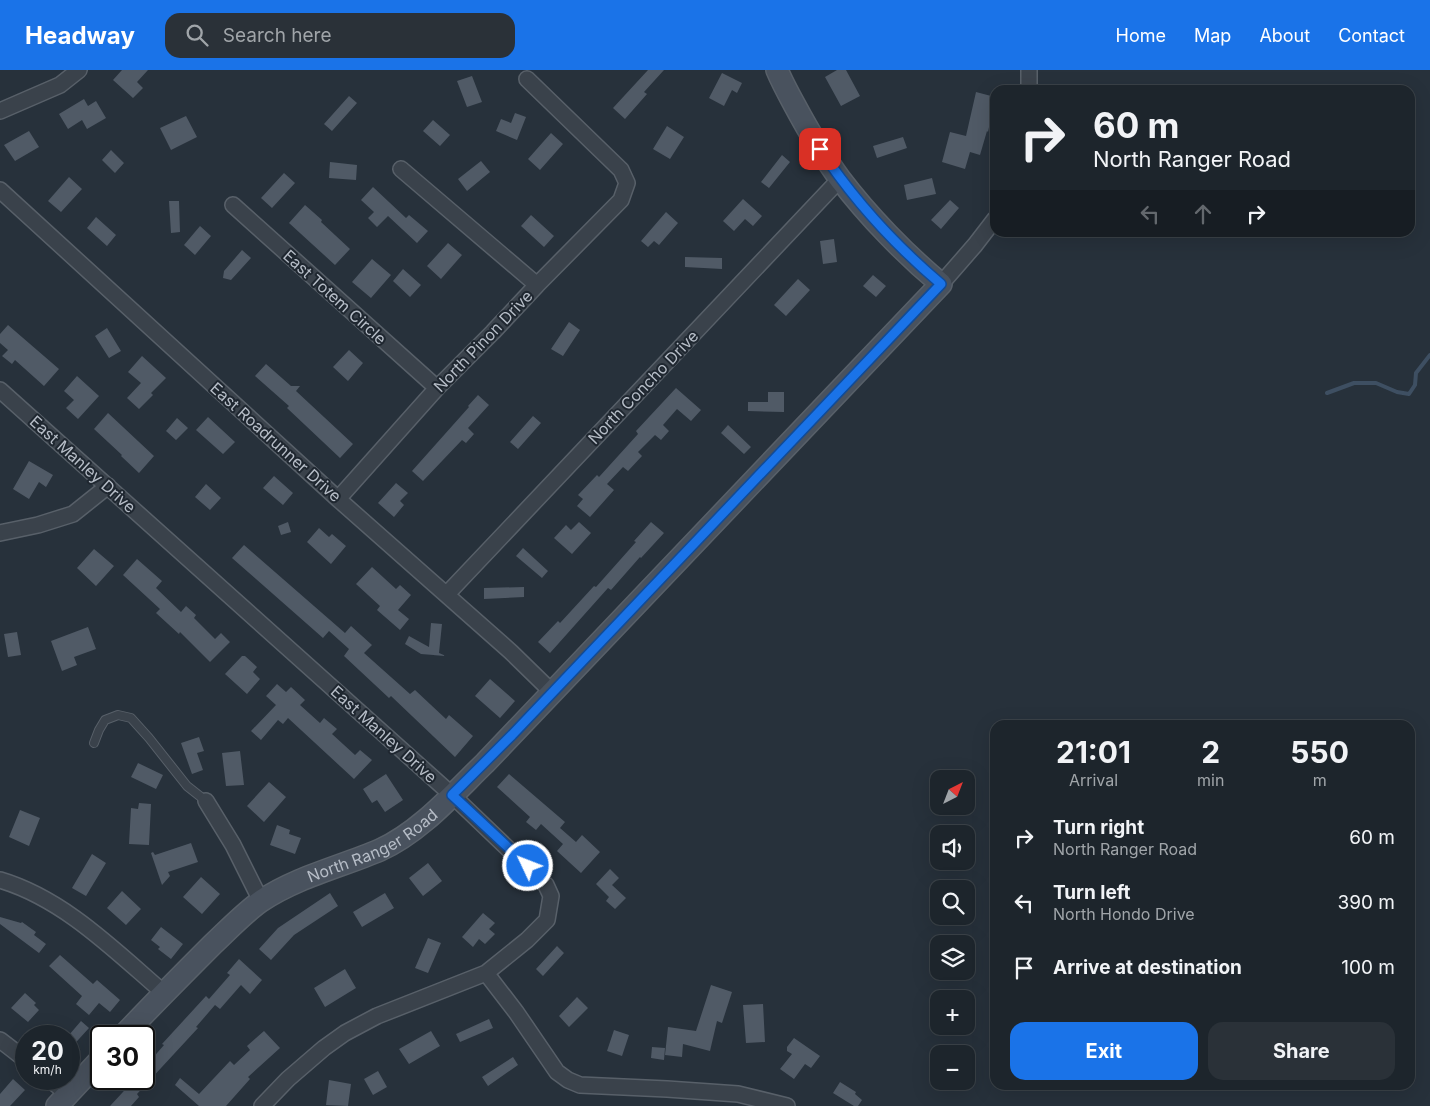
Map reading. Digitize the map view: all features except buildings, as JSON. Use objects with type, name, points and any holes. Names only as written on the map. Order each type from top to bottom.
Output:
[{"type":"street","points":[[0,111],[60,85],[79,70]]},
{"type":"street","points":[[777,70],[810,133],[840,179],[892,238],[941,284]]},
{"type":"street","points":[[1029,70],[1029,85]]},
{"type":"street","name":"North Pinon Drive","points":[[338,499],[437,388],[621,200],[627,183],[621,170],[527,79]]},
{"type":"street","points":[[401,168],[537,285]]},
{"type":"street","name":"North Concho Drive","points":[[447,594],[840,179]]},
{"type":"street","name":"East Roadrunner Drive","points":[[0,190],[338,499],[511,652],[552,692]]},
{"type":"street","name":"East Totem Circle","points":[[233,205],[437,388]]},
{"type":"street","name":"North Ranger Road","points":[[133,1025],[235,923],[261,901],[290,885],[380,850],[405,836],[452,795],[941,284],[990,226]]},
{"type":"street","name":"East Manley Drive","points":[[0,390],[452,795],[546,885],[551,896],[547,920],[527,940],[486,973],[377,1016],[345,1033],[324,1048],[288,1079],[262,1106]]},
{"type":"street","points":[[0,533],[38,525],[73,514],[108,486]]},
{"type":"street","points":[[206,801],[233,845],[261,901]]},
{"type":"street","points":[[0,880],[46,900],[83,924],[164,993]]},
{"type":"street","points":[[486,973],[516,1012],[557,1072],[568,1080],[580,1085],[667,1088],[738,1094],[787,1106]]},
{"type":"street","points":[[0,1040],[15,1052]]},
{"type":"street","points":[[62,1100],[90,1071]]},
{"type":"lane","points":[[94,743],[105,720],[118,716],[131,718],[186,786],[206,801]]},
{"type":"waterway","points":[[1327,393],[1354,383],[1376,383],[1397,392],[1409,394],[1415,385],[1416,373],[1430,355]]},
{"type":"route","points":[[528,866],[452,795],[512,735],[941,284],[922,268],[869,213],[840,179],[820,149]]}]
